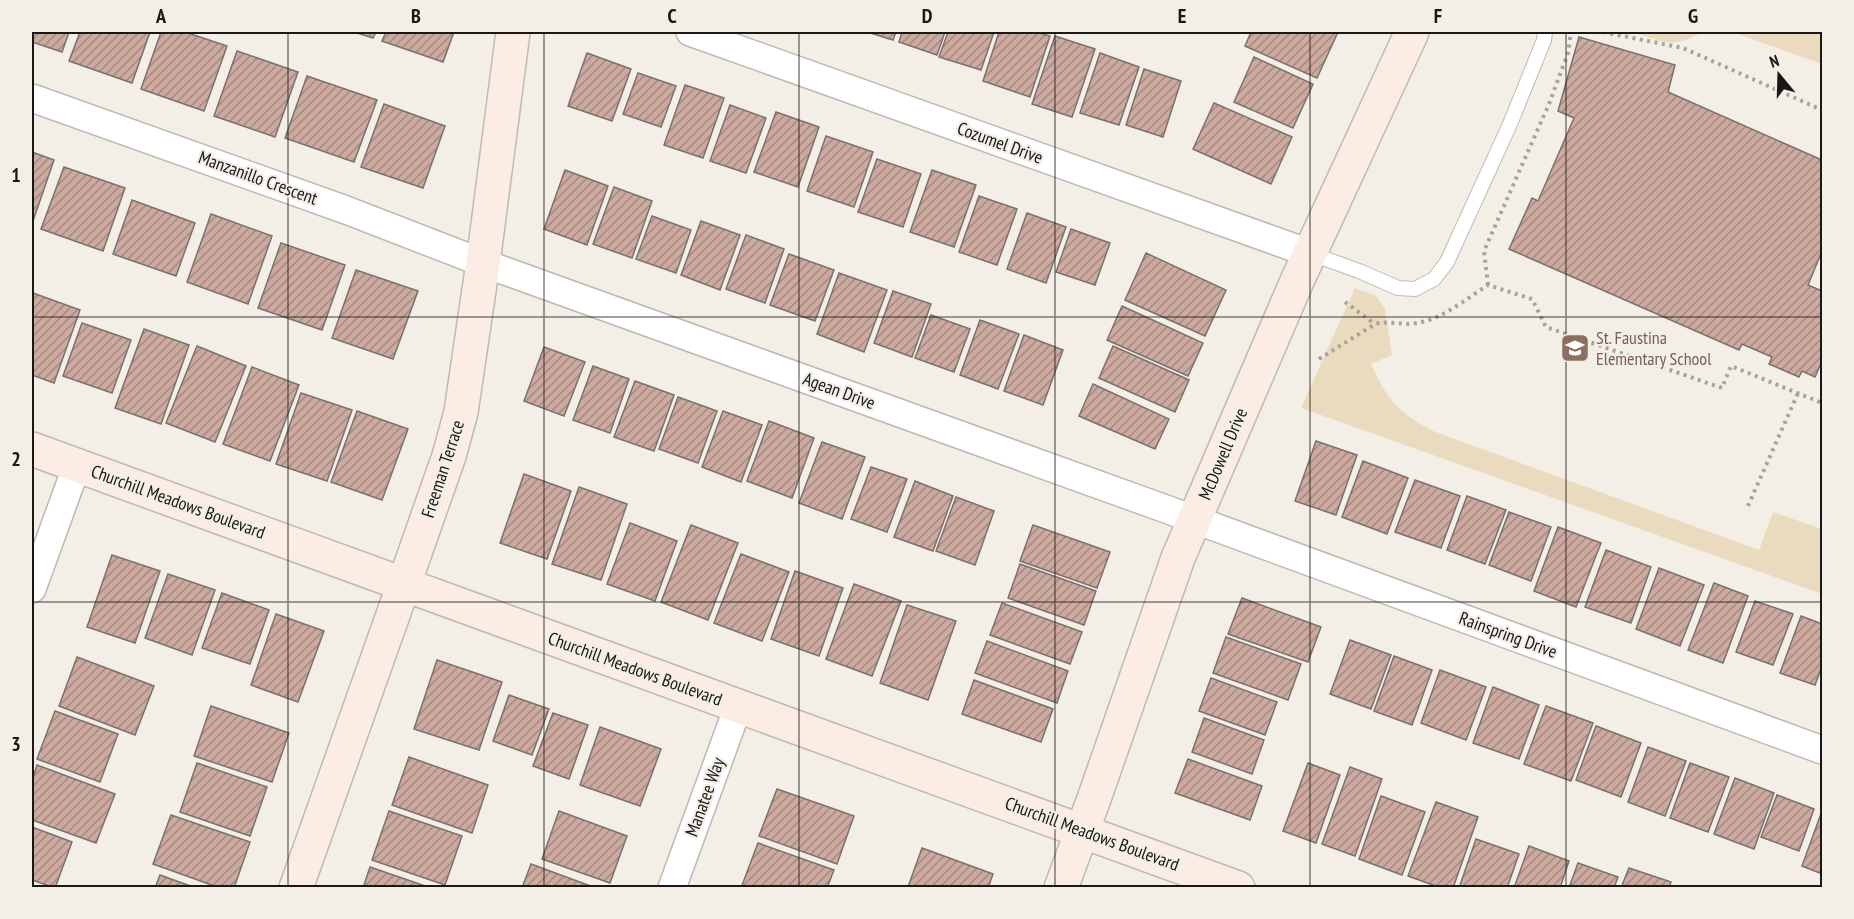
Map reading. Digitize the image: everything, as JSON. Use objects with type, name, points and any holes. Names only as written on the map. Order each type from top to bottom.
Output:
[{"type":"street","name":"Freeman Terrace","points":[[296,888],[449,456],[461,412],[513,32]]},
{"type":"street","name":"Cozumel Drive","points":[[690,32],[1309,254]]},
{"type":"street","name":"McDowell Drive","points":[[1061,888],[1178,558],[1309,254],[1412,32]]},
{"type":"street","name":"Manzanillo Crescent","points":[[32,98],[346,210],[483,262]]},
{"type":"street","name":"Agean Drive","points":[[483,262],[1194,520]]},
{"type":"street","name":"Churchill Meadows Boulevard","points":[[32,449],[1238,888]]},
{"type":"street","points":[[32,589],[77,465]]},
{"type":"street","name":"Rainspring Drive","points":[[1194,520],[1822,750]]},
{"type":"street","name":"Manatee Way","points":[[672,888],[738,707]]},
{"type":"lane","points":[[1309,254],[1359,271],[1398,288],[1415,289],[1434,279],[1447,262],[1510,124],[1544,40],[1545,32]]},
{"type":"path","points":[[1488,285],[1484,251],[1549,104],[1568,53],[1571,32]]},
{"type":"path","points":[[1603,32],[1683,48],[1822,110]]},
{"type":"path","points":[[1319,359],[1375,324],[1385,321],[1417,324],[1441,315],[1488,285]]},
{"type":"path","points":[[1488,285],[1532,299],[1546,327],[1557,331],[1722,388],[1731,366],[1822,403]]},
{"type":"path","points":[[1345,302],[1375,324]]},
{"type":"path","points":[[1748,506],[1798,393]]},
{"type":"shaded area","points":[[1632,32],[1702,32],[1683,41],[1667,42]]},
{"type":"shaded area","points":[[1732,32],[1822,32],[1822,64]]},
{"type":"shaded area","points":[[1355,288],[1376,296],[1385,308],[1392,355],[1371,364],[1389,396],[1411,418],[1433,431],[1759,550],[1773,512],[1822,529],[1822,594],[1301,408]]},
{"type":"building","points":[[32,32],[69,32],[62,52],[32,42]]},
{"type":"building","points":[[80,32],[150,32],[132,83],[69,61]]},
{"type":"building","points":[[161,32],[185,32],[227,46],[204,111],[141,89]]},
{"type":"building","points":[[354,32],[376,32],[373,38]]},
{"type":"building","points":[[386,32],[454,32],[443,62],[382,41]]},
{"type":"building","points":[[867,32],[896,32],[893,40]]},
{"type":"building","points":[[902,32],[945,32],[937,55],[899,42]]},
{"type":"building","points":[[948,32],[994,32],[981,70],[939,57]]},
{"type":"building","points":[[999,32],[1036,32],[1050,36],[1030,97],[983,81]]},
{"type":"building","points":[[1251,32],[1338,32],[1317,78],[1245,46]]},
{"type":"building","points":[[1055,36],[1095,49],[1072,117],[1032,104]]},
{"type":"building","points":[[1579,37],[1675,65],[1668,92],[1822,160],[1822,251],[1808,285],[1822,291],[1822,361],[1815,377],[1802,371],[1799,377],[1769,364],[1772,357],[1742,344],[1739,350],[1509,249],[1532,198],[1538,201],[1574,118],[1558,111]]},
{"type":"building","points":[[237,51],[298,72],[275,137],[214,116]]},
{"type":"building","points":[[587,53],[631,69],[612,121],[568,106]]},
{"type":"building","points":[[1100,53],[1139,67],[1119,125],[1080,113]]},
{"type":"building","points":[[1254,57],[1313,84],[1293,128],[1234,102]]},
{"type":"building","points":[[1144,69],[1181,81],[1163,137],[1126,125]]},
{"type":"building","points":[[638,73],[676,86],[661,127],[623,114]]},
{"type":"building","points":[[307,76],[377,100],[354,162],[285,138]]},
{"type":"building","points":[[685,85],[724,98],[703,158],[664,145]]},
{"type":"building","points":[[1214,103],[1292,137],[1271,184],[1193,149]]},
{"type":"building","points":[[384,104],[445,126],[423,188],[361,167]]},
{"type":"building","points":[[730,105],[766,118],[746,173],[710,161]]},
{"type":"building","points":[[776,112],[819,127],[798,187],[754,172]]},
{"type":"building","points":[[826,136],[873,152],[854,207],[807,191]]},
{"type":"building","points":[[32,152],[54,160],[32,224]]},
{"type":"building","points":[[877,159],[921,174],[903,227],[858,212]]},
{"type":"building","points":[[64,167],[125,188],[103,251],[41,229]]},
{"type":"building","points":[[565,170],[608,186],[587,245],[544,229]]},
{"type":"building","points":[[932,170],[976,185],[954,247],[910,232]]},
{"type":"building","points":[[614,187],[652,201],[632,258],[593,244]]},
{"type":"building","points":[[979,196],[1017,209],[997,265],[959,252]]},
{"type":"building","points":[[132,200],[195,223],[176,276],[113,254]]},
{"type":"building","points":[[1027,213],[1066,227],[1046,283],[1007,269]]},
{"type":"building","points":[[211,214],[272,236],[248,304],[187,282]]},
{"type":"building","points":[[652,216],[691,230],[676,273],[636,259]]},
{"type":"building","points":[[701,221],[740,235],[720,290],[681,275]]},
{"type":"building","points":[[1071,229],[1110,243],[1095,285],[1056,272]]},
{"type":"building","points":[[746,235],[784,249],[765,303],[726,289]]},
{"type":"building","points":[[281,243],[345,265],[322,330],[258,308]]},
{"type":"building","points":[[1146,253],[1226,290],[1205,336],[1125,300]]},
{"type":"building","points":[[789,254],[834,270],[815,321],[770,305]]},
{"type":"building","points":[[356,270],[418,291],[393,359],[332,338]]},
{"type":"building","points":[[839,273],[887,290],[864,352],[817,334]]},
{"type":"building","points":[[893,291],[931,304],[912,357],[874,343]]},
{"type":"building","points":[[33,293],[80,310],[54,383],[32,375]]},
{"type":"building","points":[[1122,306],[1203,343],[1188,376],[1107,340]]},
{"type":"building","points":[[931,315],[970,329],[954,372],[915,358]]},
{"type":"building","points":[[980,320],[1019,334],[998,389],[960,375]]},
{"type":"building","points":[[82,323],[131,340],[112,393],[63,376]]},
{"type":"building","points":[[144,329],[189,345],[161,424],[115,408]]},
{"type":"building","points":[[1024,335],[1063,350],[1043,405],[1004,391]]},
{"type":"building","points":[[197,346],[246,366],[215,442],[166,423]]},
{"type":"building","points":[[1113,346],[1189,380],[1175,412],[1099,378]]},
{"type":"building","points":[[544,347],[585,362],[564,416],[524,401]]},
{"type":"building","points":[[593,366],[629,379],[610,433],[573,420]]},
{"type":"building","points":[[252,367],[299,385],[270,461],[223,444]]},
{"type":"building","points":[[635,381],[674,395],[654,451],[614,437]]},
{"type":"building","points":[[1093,384],[1169,419],[1155,449],[1079,416]]},
{"type":"building","points":[[301,393],[352,410],[327,481],[276,464]]},
{"type":"building","points":[[678,397],[717,411],[698,463],[659,449]]},
{"type":"building","points":[[357,411],[408,429],[382,500],[331,482]]},
{"type":"building","points":[[723,411],[762,425],[741,482],[702,467]]},
{"type":"building","points":[[769,421],[814,438],[792,498],[747,481]]},
{"type":"building","points":[[1316,441],[1357,455],[1336,515],[1295,501]]},
{"type":"building","points":[[822,442],[865,457],[842,519],[799,503]]},
{"type":"building","points":[[1363,461],[1408,478],[1387,534],[1342,517]]},
{"type":"building","points":[[871,467],[907,479],[887,532],[851,519]]},
{"type":"building","points":[[524,474],[571,491],[547,559],[500,543]]},
{"type":"building","points":[[1415,480],[1460,496],[1441,548],[1395,532]]},
{"type":"building","points":[[915,481],[953,496],[933,551],[894,537]]},
{"type":"building","points":[[579,487],[627,504],[601,580],[552,564]]},
{"type":"building","points":[[1467,496],[1506,510],[1485,564],[1447,550]]},
{"type":"building","points":[[956,497],[994,511],[975,565],[936,551]]},
{"type":"building","points":[[1509,512],[1551,527],[1531,581],[1489,565]]},
{"type":"building","points":[[630,523],[677,541],[655,601],[607,584]]},
{"type":"building","points":[[691,525],[738,543],[708,620],[661,602]]},
{"type":"building","points":[[1033,525],[1110,552],[1097,588],[1020,561]]},
{"type":"building","points":[[1558,527],[1601,543],[1576,607],[1534,591]]},
{"type":"building","points":[[1606,550],[1651,567],[1631,623],[1585,607]]},
{"type":"building","points":[[741,554],[789,572],[762,641],[714,623]]},
{"type":"building","points":[[112,555],[160,571],[135,643],[87,627]]},
{"type":"building","points":[[1020,564],[1096,591],[1084,625],[1008,598]]},
{"type":"building","points":[[1659,568],[1704,585],[1680,646],[1636,629]]},
{"type":"building","points":[[795,571],[843,588],[819,656],[771,639]]},
{"type":"building","points":[[168,574],[215,590],[192,655],[145,638]]},
{"type":"building","points":[[1714,583],[1748,596],[1723,663],[1688,650]]},
{"type":"building","points":[[854,584],[901,601],[872,676],[826,659]]},
{"type":"building","points":[[222,593],[269,610],[250,664],[202,648]]},
{"type":"building","points":[[1242,598],[1321,627],[1308,662],[1228,634]]},
{"type":"building","points":[[1755,601],[1793,614],[1773,665],[1736,652]]},
{"type":"building","points":[[1002,603],[1082,632],[1070,664],[990,635]]},
{"type":"building","points":[[907,605],[956,621],[928,700],[880,683]]},
{"type":"building","points":[[276,614],[324,631],[298,702],[251,685]]},
{"type":"building","points":[[1801,616],[1822,624],[1822,666],[1815,685],[1780,673]]},
{"type":"building","points":[[1226,637],[1301,664],[1288,700],[1213,673]]},
{"type":"building","points":[[1350,640],[1391,655],[1371,709],[1330,694]]},
{"type":"building","points":[[987,641],[1068,671],[1057,703],[975,673]]},
{"type":"building","points":[[1394,656],[1432,670],[1412,725],[1374,711]]},
{"type":"building","points":[[77,657],[154,686],[135,735],[59,706]]},
{"type":"building","points":[[437,660],[502,682],[479,750],[414,729]]},
{"type":"building","points":[[1440,670],[1486,687],[1466,740],[1421,723]]},
{"type":"building","points":[[1211,678],[1277,702],[1265,735],[1199,711]]},
{"type":"building","points":[[974,680],[1053,709],[1041,742],[962,714]]},
{"type":"building","points":[[1493,687],[1539,705],[1519,759],[1473,743]]},
{"type":"building","points":[[509,695],[549,709],[532,755],[493,741]]},
{"type":"building","points":[[211,706],[289,733],[272,782],[194,756]]},
{"type":"building","points":[[1546,706],[1593,723],[1571,781],[1524,764]]},
{"type":"building","points":[[55,711],[118,734],[100,782],[37,759]]},
{"type":"building","points":[[553,713],[588,725],[569,779],[533,766]]},
{"type":"building","points":[[1204,718],[1264,740],[1252,774],[1192,752]]},
{"type":"building","points":[[1596,726],[1641,743],[1621,797],[1576,780]]},
{"type":"building","points":[[600,727],[661,749],[640,806],[580,785]]},
{"type":"building","points":[[1648,747],[1686,761],[1665,816],[1628,802]]},
{"type":"building","points":[[409,757],[488,785],[472,833],[392,805]]},
{"type":"building","points":[[1188,759],[1262,786],[1250,820],[1175,793]]},
{"type":"building","points":[[197,763],[267,787],[250,836],[180,812]]},
{"type":"building","points":[[1308,763],[1340,775],[1316,843],[1283,831]]},
{"type":"building","points":[[1690,763],[1729,777],[1708,832],[1670,818]]},
{"type":"building","points":[[37,765],[115,794],[96,843],[32,820],[32,781]]},
{"type":"building","points":[[1350,767],[1382,779],[1355,856],[1322,844]]},
{"type":"building","points":[[1735,778],[1774,793],[1754,849],[1714,834]]},
{"type":"building","points":[[777,789],[854,816],[837,864],[759,836]]},
{"type":"building","points":[[1777,795],[1814,809],[1799,851],[1761,837]]},
{"type":"building","points":[[1381,796],[1425,812],[1402,875],[1359,859]]},
{"type":"building","points":[[1436,802],[1478,817],[1453,888],[1441,888],[1408,876]]},
{"type":"building","points":[[389,811],[462,836],[445,885],[372,860]]},
{"type":"building","points":[[559,811],[627,836],[610,883],[542,859]]},
{"type":"building","points":[[1822,811],[1822,874],[1802,866]]},
{"type":"building","points":[[171,815],[250,842],[234,888],[220,888],[153,864]]},
{"type":"building","points":[[32,827],[72,842],[55,888],[32,880]]},
{"type":"building","points":[[1476,839],[1519,854],[1507,888],[1459,888]]},
{"type":"building","points":[[758,843],[834,870],[827,888],[741,888]]},
{"type":"building","points":[[1529,846],[1569,861],[1560,888],[1514,888]]},
{"type":"building","points":[[922,848],[993,874],[988,888],[908,887]]},
{"type":"building","points":[[1578,863],[1618,877],[1614,888],[1569,888]]},
{"type":"building","points":[[531,864],[596,888],[522,888]]},
{"type":"building","points":[[370,867],[431,888],[363,888]]},
{"type":"building","points":[[1629,868],[1671,882],[1669,888],[1621,888]]},
{"type":"building","points":[[160,875],[196,888],[155,888]]},
{"type":"place","name":"St. Faustina Elementary School","points":[[1575,348]]}]
